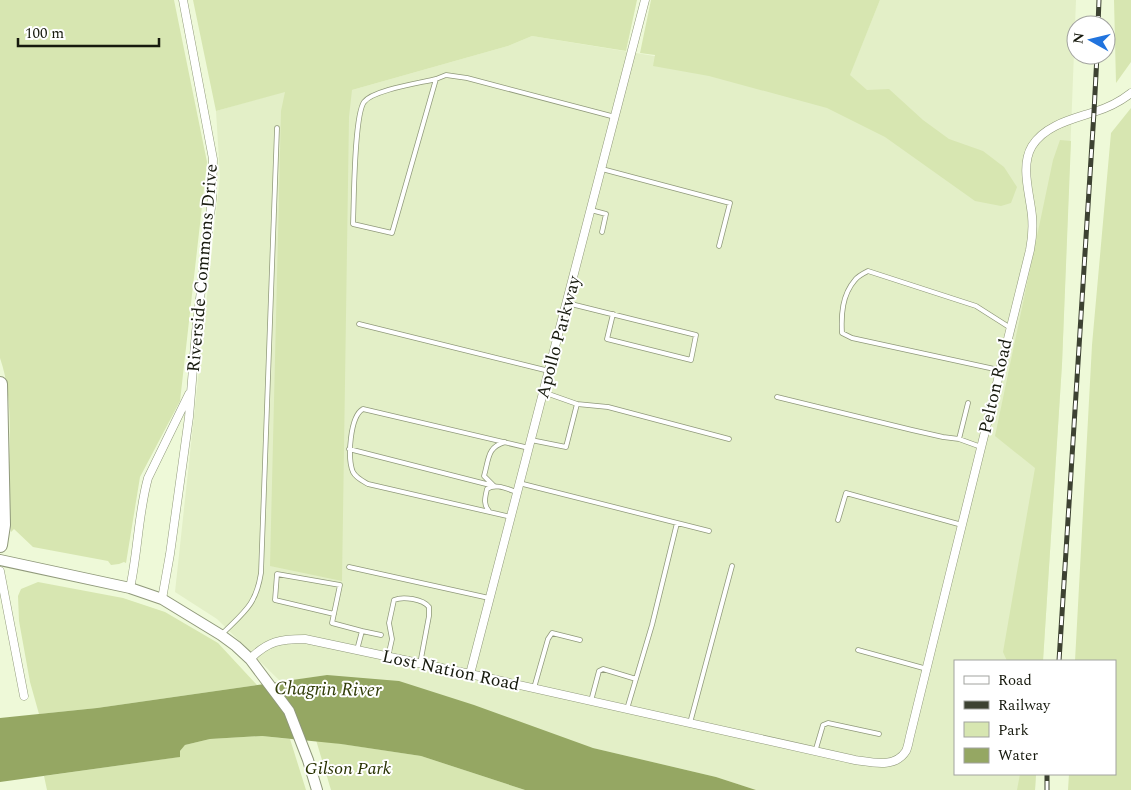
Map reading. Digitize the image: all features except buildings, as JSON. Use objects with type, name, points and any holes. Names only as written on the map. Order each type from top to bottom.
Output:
[{"type":"highway","points":[[0,384],[3,525],[0,545]]},
{"type":"street","name":"Riverside Commons Drive","points":[[162,599],[189,417],[212,199],[213,160],[184,0]]},
{"type":"street","name":"Apollo Parkway","points":[[470,674],[645,0]]},
{"type":"street","name":"Pelton Road","points":[[910,736],[1032,239],[1032,218],[1026,176],[1027,162],[1032,146],[1039,137],[1059,124],[1122,100],[1131,93]]},
{"type":"street","name":"Riverside Commons Drive","points":[[130,588],[136,562],[144,491],[148,478],[191,390]]},
{"type":"street","points":[[0,560],[130,588],[162,599],[221,635],[250,659],[289,711],[308,760],[317,790]]},
{"type":"street","points":[[0,571],[24,696]]},
{"type":"street","name":"Lost Nation Road","points":[[250,659],[269,644],[283,639],[305,639],[855,760],[890,762],[898,759],[906,750],[910,736]]},
{"type":"lane","points":[[436,79],[392,233],[353,224],[358,123],[364,102],[377,92],[446,75],[467,78],[615,117]]},
{"type":"lane","points":[[221,635],[253,602],[257,595],[261,574],[277,128]]},
{"type":"lane","points":[[602,169],[730,203],[719,246]]},
{"type":"lane","points":[[591,210],[606,214],[602,232]]},
{"type":"lane","points":[[999,370],[852,338],[842,333],[841,316],[844,302],[855,279],[868,271],[976,306],[1009,327]]},
{"type":"lane","points":[[567,303],[613,314],[696,335],[691,360],[607,338],[613,314]]},
{"type":"lane","points":[[359,324],[549,372]]},
{"type":"lane","points":[[543,392],[577,404],[608,407],[729,439]]},
{"type":"lane","points":[[777,397],[912,430],[959,439],[981,447]]},
{"type":"lane","points":[[959,439],[968,403]]},
{"type":"lane","points":[[511,517],[368,484],[353,474],[349,449],[356,416],[363,408],[505,442],[566,447],[577,404]]},
{"type":"lane","points":[[494,486],[484,476],[492,448],[505,442]]},
{"type":"lane","points":[[349,449],[517,492]]},
{"type":"lane","points":[[519,483],[709,531]]},
{"type":"lane","points":[[491,513],[485,506],[484,501],[487,489],[494,486]]},
{"type":"lane","points":[[838,520],[846,493],[962,525]]},
{"type":"lane","points":[[627,709],[656,607],[677,523]]},
{"type":"lane","points":[[690,723],[732,566]]},
{"type":"lane","points":[[349,567],[489,598]]},
{"type":"lane","points":[[334,614],[276,600],[277,574],[340,585],[332,624],[381,635]]},
{"type":"lane","points":[[388,657],[392,639],[389,623],[394,600],[401,597],[426,603],[430,607],[420,664]]},
{"type":"lane","points":[[357,650],[362,631]]},
{"type":"lane","points":[[534,688],[548,639],[552,634],[580,640]]},
{"type":"lane","points":[[858,650],[927,668]]},
{"type":"lane","points":[[591,701],[600,671],[603,669],[636,679]]},
{"type":"lane","points":[[816,752],[823,725],[828,723],[878,734]]},
{"type":"shaded area","points":[[880,0],[1076,0],[1075,15],[1066,15],[1066,65],[1074,65],[1062,364],[1043,660],[954,660],[954,775],[1036,775],[1035,790],[756,790],[716,777],[593,748],[327,675],[281,682],[217,619],[175,592],[220,176],[216,111],[282,92],[352,90],[508,46],[532,36],[691,62],[841,96]]},
{"type":"green space","points":[[0,0],[174,0],[207,162],[180,401],[140,477],[126,563],[111,565],[108,561],[33,547],[14,529],[11,532],[9,510],[9,400],[0,358]]},
{"type":"green space","points":[[193,0],[637,0],[626,51],[532,36],[508,46],[352,90],[349,117],[342,581],[270,566],[281,111],[285,92],[216,111]]},
{"type":"green space","points":[[651,0],[880,0],[850,75],[867,90],[889,89],[923,120],[949,139],[983,151],[1004,167],[1017,187],[1011,203],[1001,206],[975,201],[885,137],[827,108],[709,76],[653,66],[655,55],[640,53]]},
{"type":"green space","points":[[1114,0],[1131,0],[1131,62],[1116,83],[1116,15],[1114,15]]},
{"type":"green space","points":[[1131,108],[1131,790],[1068,790],[1069,775],[1116,775],[1116,660],[1075,660],[1092,345],[1111,133]]},
{"type":"green space","points":[[1060,140],[1071,141],[1062,364],[1043,660],[1007,660],[1003,652],[1035,468],[995,436],[1053,160]]},
{"type":"green space","points":[[38,582],[123,598],[165,612],[218,643],[257,685],[97,708],[39,714],[30,682],[19,621],[18,596],[21,589]]},
{"type":"green space","points":[[262,736],[290,739],[306,790],[47,790],[44,776],[179,757],[180,751],[185,745],[210,739]]},
{"type":"green space","name":"Gilson Park","points":[[316,740],[421,756],[525,790],[331,790]]},
{"type":"green space","points":[[1020,775],[1036,775],[1035,790],[1017,790]]},
{"type":"water","name":"Chagrin River","points":[[327,675],[399,681],[474,705],[593,748],[716,777],[756,790],[525,790],[421,756],[341,744],[262,736],[210,739],[185,745],[180,751],[180,757],[0,782],[0,718],[97,708]]},
{"type":"railway","points":[[1098,15],[1099,0]]},
{"type":"railway","points":[[1059,660],[1096,65]]},
{"type":"railway","points":[[1047,775],[1047,790]]}]
